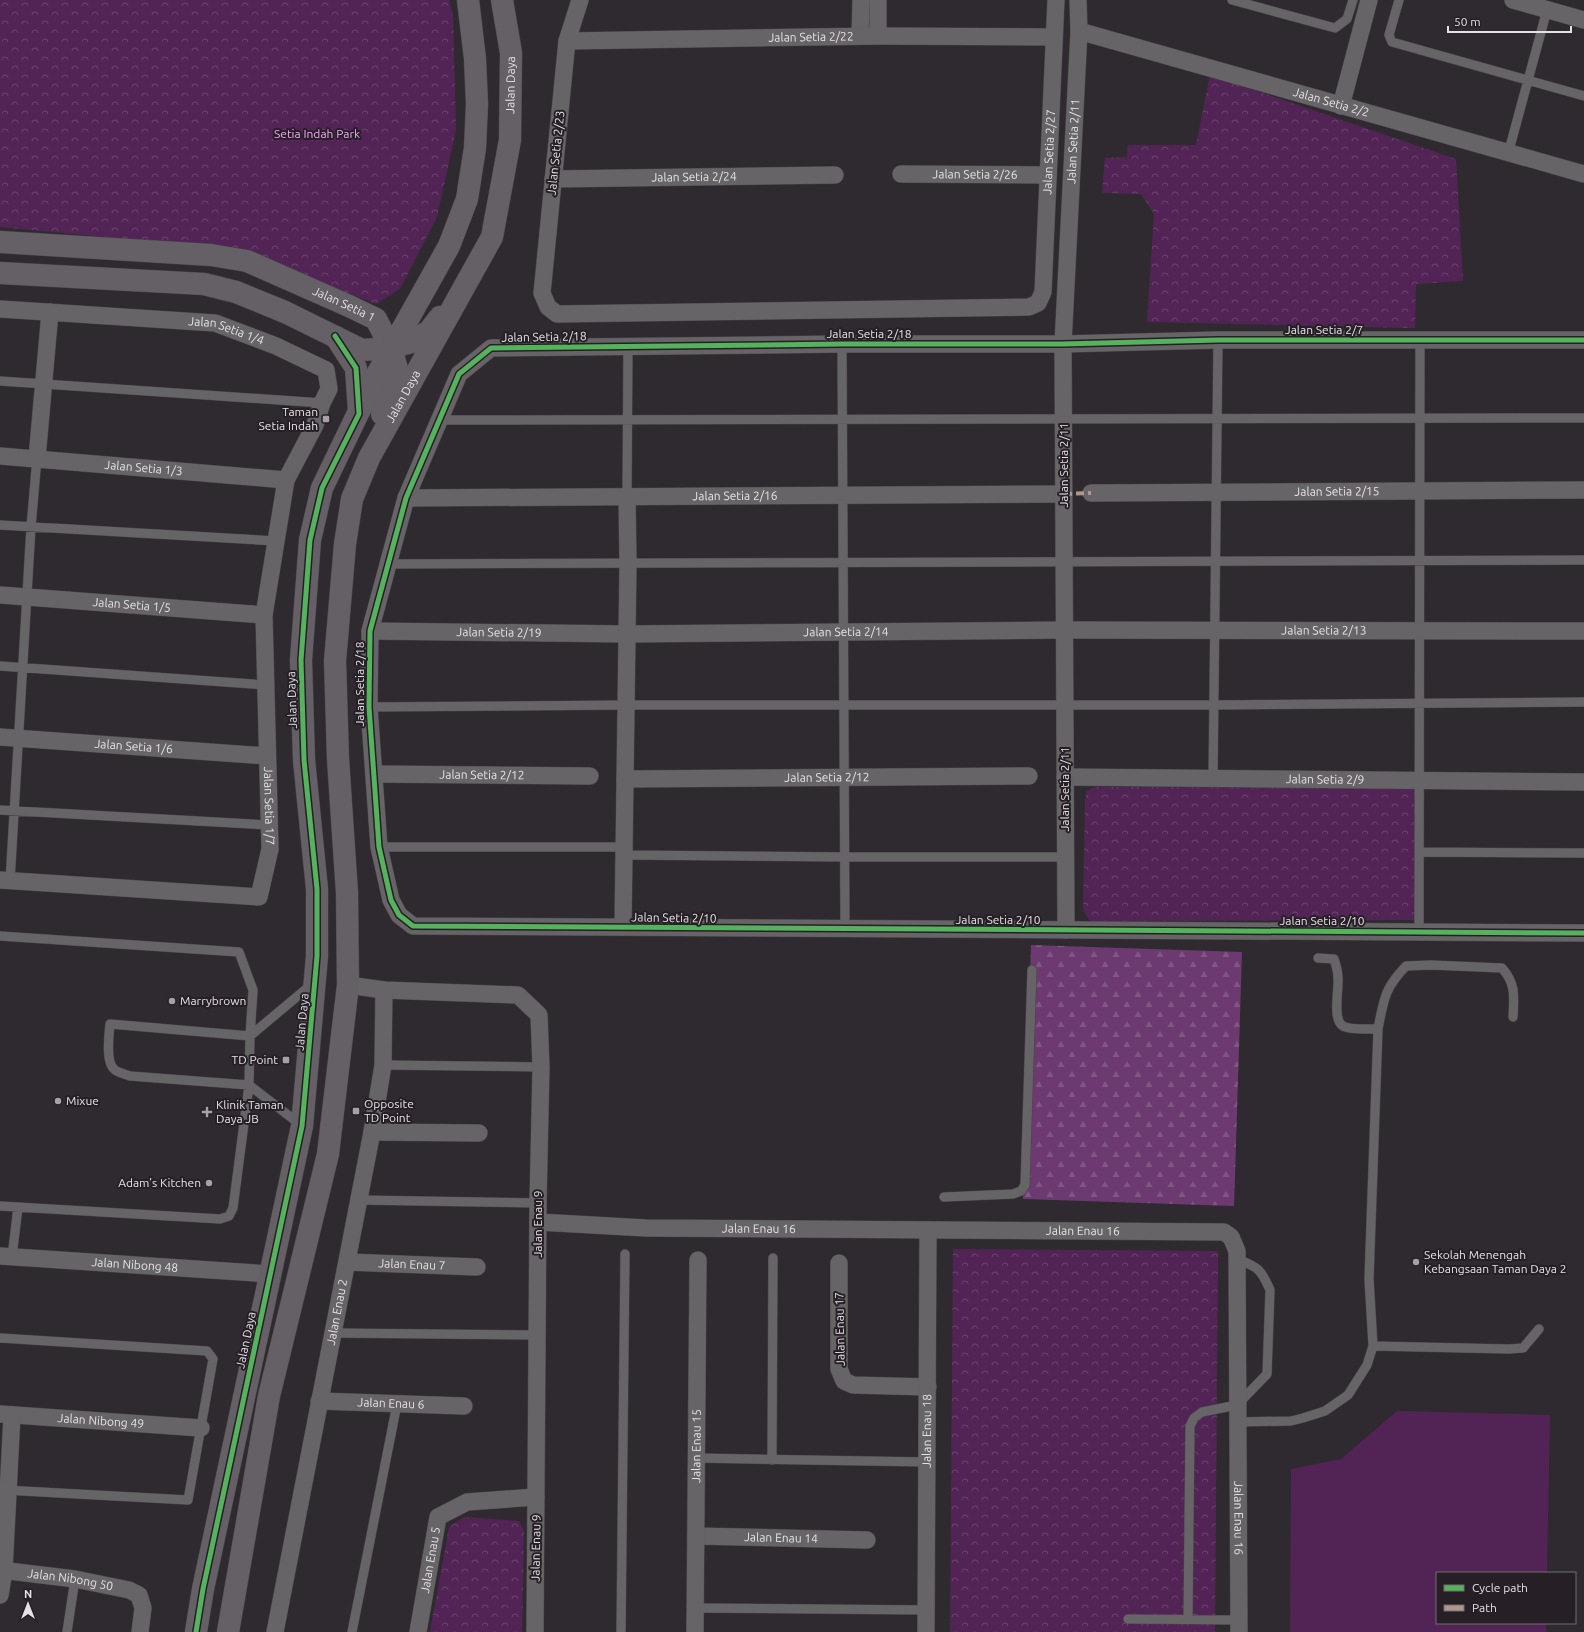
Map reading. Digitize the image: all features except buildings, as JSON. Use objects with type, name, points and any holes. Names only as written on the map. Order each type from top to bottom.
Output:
[{"type":"main road","name":"Jalan Daya","points":[[196,1632],[203,1589],[302,1126],[316,981],[317,889],[304,760],[301,660],[309,548],[322,488],[391,348],[449,246],[467,200],[475,148],[477,104],[475,59],[468,0]]},
{"type":"main road","name":"Jalan Daya","points":[[228,1632],[269,1396],[328,1154],[348,986],[347,893],[338,759],[335,661],[345,544],[352,500],[369,458],[492,237],[510,140],[511,53],[502,0]]},
{"type":"main road","name":"Jalan Setia 1","points":[[0,242],[211,255],[247,261],[376,319],[391,348],[397,369],[369,458]]},
{"type":"main road","points":[[0,273],[204,284],[236,292],[335,336],[362,350],[391,348],[412,342],[429,331],[463,288]]},
{"type":"main road","points":[[349,306],[376,315],[392,313],[405,305],[432,276]]},
{"type":"main road","points":[[335,336],[356,368],[359,414]]},
{"type":"street","name":"Jalan Setia 2/23","points":[[548,308],[542,293],[567,42],[580,0]]},
{"type":"street","points":[[860,36],[861,0]]},
{"type":"street","points":[[878,0],[878,36]]},
{"type":"street","name":"Jalan Setia 2/27","points":[[548,308],[557,314],[1029,308],[1038,303],[1043,292],[1056,0]]},
{"type":"street","name":"Jalan Setia 2/11","points":[[1066,930],[1063,344],[1079,31],[1078,0]]},
{"type":"street","points":[[1341,106],[1369,0]]},
{"type":"street","points":[[1513,0],[1584,20]]},
{"type":"street","name":"Jalan Setia 2/2","points":[[1079,31],[1508,154],[1584,174]]},
{"type":"street","name":"Jalan Setia 2/22","points":[[567,42],[860,36],[1054,37]]},
{"type":"street","name":"Jalan Setia 2/26","points":[[901,174],[1048,175]]},
{"type":"street","name":"Jalan Setia 2/24","points":[[553,179],[835,175]]},
{"type":"street","name":"Jalan Setia 1/4","points":[[0,309],[215,323],[276,346],[326,370],[329,389],[322,403],[315,425],[286,480]]},
{"type":"street","points":[[37,458],[50,312]]},
{"type":"street","name":"Jalan Setia 2/7","points":[[1063,344],[1218,340],[1584,340]]},
{"type":"street","name":"Jalan Setia 2/18","points":[[413,926],[399,914],[391,900],[378,847],[369,707],[370,631],[406,498],[459,374],[491,348],[842,344],[1063,344]]},
{"type":"street","name":"Jalan Setia 1/3","points":[[0,456],[286,480]]},
{"type":"street","name":"Jalan Setia 1/7","points":[[5,880],[259,897],[270,849],[264,615],[286,480]]},
{"type":"street","name":"Jalan Setia 2/15","points":[[1091,494],[1584,490]]},
{"type":"street","name":"Jalan Setia 2/16","points":[[406,498],[1064,494]]},
{"type":"street","points":[[623,927],[628,563],[626,496]]},
{"type":"street","name":"Jalan Setia 1/5","points":[[0,594],[264,615]]},
{"type":"street","name":"Jalan Setia 2/13","points":[[1064,630],[1584,631]]},
{"type":"street","name":"Jalan Setia 2/14","points":[[627,634],[1064,630]]},
{"type":"street","name":"Jalan Setia 2/19","points":[[370,631],[627,634]]},
{"type":"street","name":"Jalan Setia 1/6","points":[[0,738],[267,756]]},
{"type":"street","name":"Jalan Setia 2/12","points":[[374,774],[590,776]]},
{"type":"street","name":"Jalan Setia 2/12","points":[[625,779],[1029,776]]},
{"type":"street","name":"Jalan Setia 2/9","points":[[1065,777],[1584,782]]},
{"type":"street","name":"Jalan Setia 2/10","points":[[413,926],[1584,933]]},
{"type":"street","name":"Jalan Enau 9","points":[[348,986],[384,990],[518,995],[540,1015],[541,1067],[538,1203],[535,1632]]},
{"type":"street","name":"Jalan Enau 2","points":[[275,1632],[372,1132],[383,1065],[384,990]]},
{"type":"street","points":[[372,1132],[479,1133]]},
{"type":"street","name":"Jalan Enau 16","points":[[538,1222],[646,1228],[1224,1232],[1231,1237],[1237,1251],[1239,1626]]},
{"type":"street","name":"Jalan Enau 18","points":[[926,1632],[928,1230]]},
{"type":"street","name":"Jalan Nibong 48","points":[[6,1257],[270,1274]]},
{"type":"street","name":"Jalan Enau 15","points":[[695,1632],[698,1260]]},
{"type":"street","name":"Jalan Enau 7","points":[[347,1262],[477,1267]]},
{"type":"street","name":"Jalan Enau 17","points":[[839,1264],[839,1369],[844,1381],[853,1385],[928,1387]]},
{"type":"street","name":"Jalan Enau 6","points":[[319,1401],[464,1406]]},
{"type":"street","points":[[0,1595],[6,1415]]},
{"type":"street","name":"Jalan Nibong 49","points":[[6,1415],[201,1428]]},
{"type":"street","name":"Jalan Enau 5","points":[[418,1632],[438,1517],[468,1502],[536,1497]]},
{"type":"street","name":"Jalan Enau 14","points":[[696,1536],[867,1540]]},
{"type":"street","name":"Jalan Nibong 50","points":[[2,1570],[75,1580],[129,1590],[139,1595],[143,1608],[140,1632]]},
{"type":"lane","points":[[1232,0],[1335,28],[1347,19],[1353,0]]},
{"type":"lane","points":[[1398,0],[1389,36],[1392,42],[1584,96]]},
{"type":"lane","points":[[1508,154],[1547,10]]},
{"type":"lane","points":[[1213,779],[1218,340]]},
{"type":"lane","points":[[1419,932],[1420,340]]},
{"type":"lane","points":[[842,344],[846,929]]},
{"type":"lane","points":[[626,496],[628,346]]},
{"type":"lane","points":[[0,381],[322,403]]},
{"type":"lane","points":[[440,420],[1584,418]]},
{"type":"lane","points":[[5,880],[15,811],[37,458]]},
{"type":"lane","points":[[0,524],[276,541]]},
{"type":"lane","points":[[388,564],[1584,560]]},
{"type":"lane","points":[[0,666],[265,685]]},
{"type":"lane","points":[[369,707],[626,705],[1214,705],[1584,702]]},
{"type":"lane","points":[[0,810],[269,825]]},
{"type":"lane","points":[[378,847],[624,851],[845,857],[1065,857]]},
{"type":"lane","points":[[1419,852],[1584,853]]},
{"type":"lane","points":[[0,936],[239,952],[254,990],[248,1085],[233,1208],[229,1216],[225,1218],[0,1206]]},
{"type":"lane","points":[[1318,958],[1334,959],[1336,965],[1338,978],[1337,1016],[1339,1023],[1344,1027],[1378,1029]]},
{"type":"lane","points":[[1238,1422],[1291,1421],[1325,1411],[1348,1395],[1367,1365],[1373,1346],[1369,1279],[1378,1029],[1387,990],[1393,980],[1406,966],[1431,965],[1502,968],[1510,976],[1512,984],[1514,994],[1513,1016]]},
{"type":"lane","points":[[944,1197],[1013,1194],[1021,1191],[1025,1185],[1032,970]]},
{"type":"lane","points":[[302,1126],[248,1085],[130,1076],[115,1070],[110,1065],[110,1024],[250,1036],[316,981]]},
{"type":"lane","points":[[383,1065],[541,1067]]},
{"type":"lane","points":[[359,1200],[538,1203]]},
{"type":"lane","points":[[6,1257],[18,1207]]},
{"type":"lane","points":[[621,1632],[625,1254]]},
{"type":"lane","points":[[772,1460],[773,1258]]},
{"type":"lane","points":[[1188,1619],[1190,1426],[1194,1418],[1202,1412],[1237,1405],[1267,1374],[1270,1290],[1265,1278],[1255,1266],[1237,1259]]},
{"type":"lane","points":[[1373,1346],[1523,1348],[1539,1329]]},
{"type":"lane","points":[[333,1332],[537,1335]]},
{"type":"lane","points":[[0,1338],[207,1351],[213,1359],[188,1500],[4,1490]]},
{"type":"lane","points":[[352,1632],[397,1404]]},
{"type":"lane","points":[[696,1458],[928,1462]]},
{"type":"lane","points":[[67,1632],[75,1580]]},
{"type":"lane","points":[[695,1608],[926,1610]]},
{"type":"lane","points":[[1128,1619],[1188,1619],[1239,1626]]},
{"type":"green space","name":"Setia Indah Park","points":[[0,0],[449,0],[453,16],[456,130],[437,217],[400,289],[376,304],[319,282],[244,250],[0,227]]},
{"type":"green space","points":[[1210,75],[1456,159],[1463,281],[1416,284],[1415,328],[1147,322],[1154,214],[1141,194],[1102,193],[1105,158],[1127,157],[1128,145],[1196,145]]},
{"type":"green space","points":[[1095,787],[1422,788],[1423,920],[1090,921],[1083,910],[1085,799],[1087,791]]},
{"type":"green space","points":[[1031,945],[1242,952],[1234,1206],[1023,1199]]},
{"type":"green space","points":[[953,1249],[1218,1251],[1215,1632],[950,1632]]},
{"type":"green space","points":[[1397,1411],[1550,1415],[1547,1572],[1436,1572],[1436,1624],[1546,1624],[1546,1632],[1290,1632],[1291,1469],[1341,1459]]},
{"type":"green space","points":[[464,1517],[519,1521],[524,1531],[522,1632],[430,1632],[449,1527]]},
{"type":"marked path","points":[[1064,494],[1091,493]]},
{"type":"cycle path","points":[[196,1632],[203,1589],[302,1126],[317,956],[317,889],[304,760],[301,660],[310,540],[322,488],[359,414],[356,368],[335,336]]},
{"type":"cycle path","points":[[1584,340],[1218,340],[1063,344],[842,344],[491,348],[459,374],[406,498],[370,631],[369,707],[379,847],[391,900],[399,915],[413,926],[1584,933]]},
{"type":"place","name":"Taman Setia Indah","points":[[326,419]]},
{"type":"place","name":"Marrybrown","points":[[172,1001]]},
{"type":"place","name":"TD Point","points":[[286,1060]]},
{"type":"place","name":"Mixue","points":[[58,1101]]},
{"type":"place","name":"Opposite TD Point","points":[[356,1111]]},
{"type":"place","name":"Klinik Taman Daya JB","points":[[207,1112]]},
{"type":"place","name":"Adam’s Kitchen","points":[[209,1183]]},
{"type":"place","name":"Sekolah Menengah Kebangsaan Taman Daya 2","points":[[1416,1262]]}]
